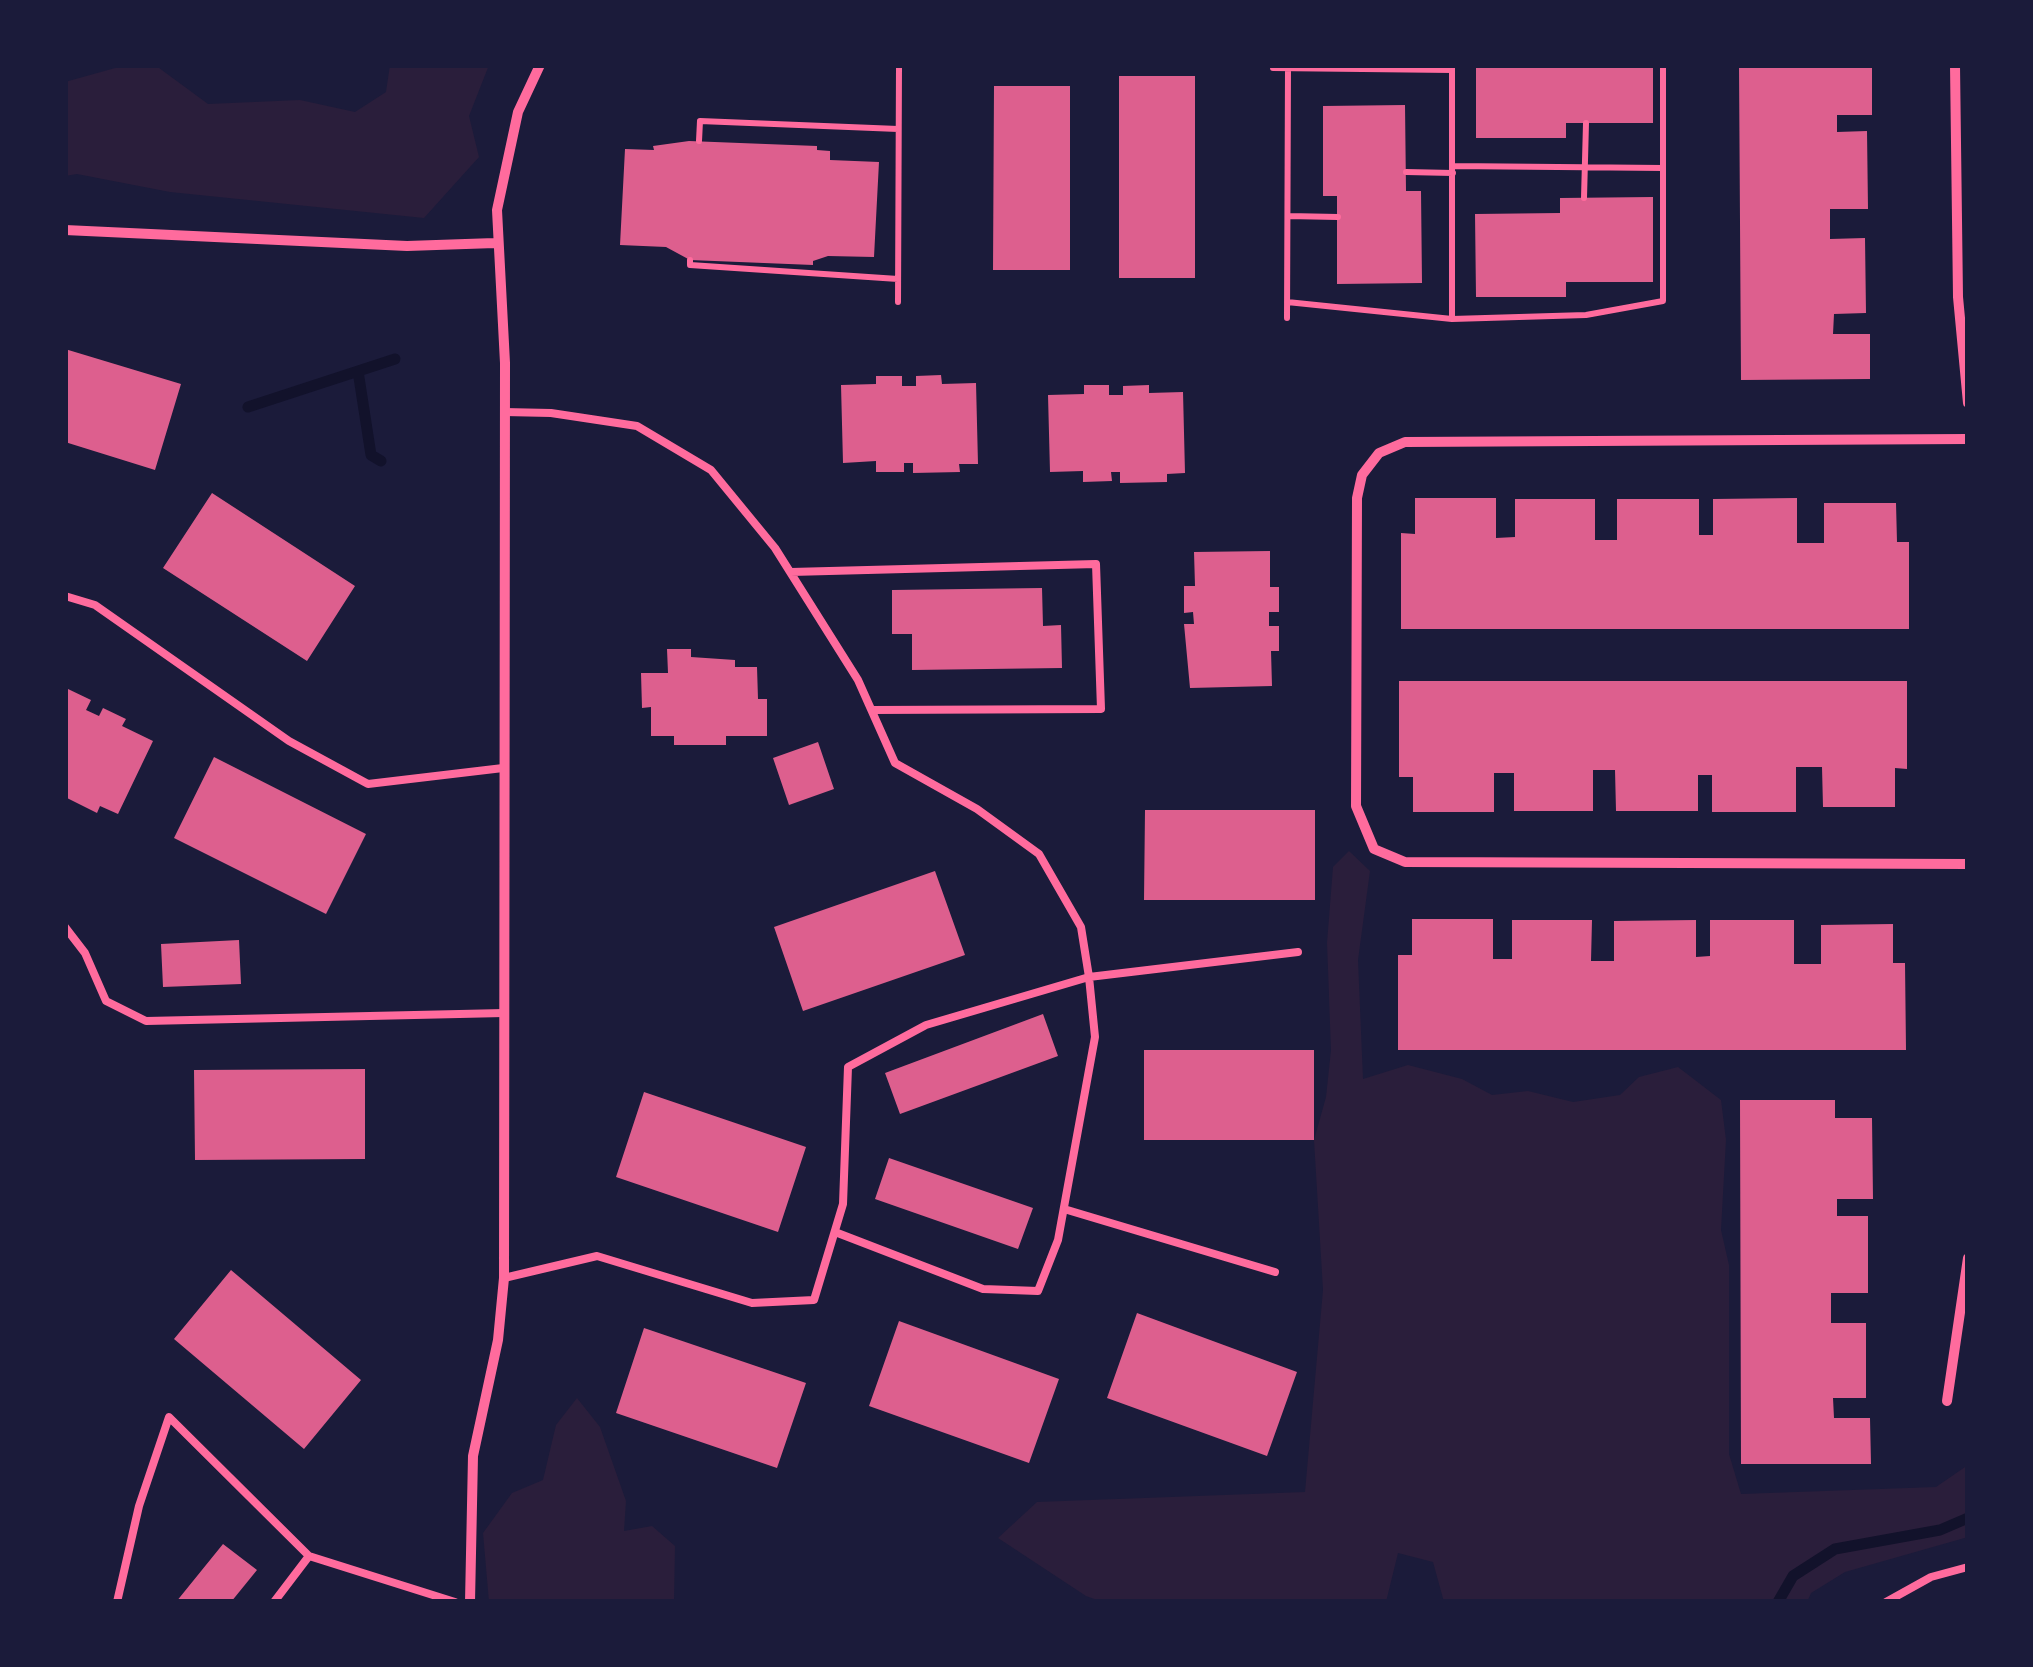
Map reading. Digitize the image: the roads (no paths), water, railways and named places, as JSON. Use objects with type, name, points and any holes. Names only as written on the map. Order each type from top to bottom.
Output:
[{"type":"street","points":[[470,1602],[473,1456],[498,1340],[504,1278],[504,412],[496,243],[502,167],[518,112],[540,65]]},
{"type":"street","points":[[1956,65],[1968,402]]},
{"type":"street","points":[[65,230],[408,246],[496,243]]},
{"type":"street","points":[[1968,440],[1405,442],[1379,453],[1362,475],[1357,498],[1356,729],[1356,806],[1374,849],[1405,862],[1968,864]]},
{"type":"street","points":[[1946,1401],[1966,1291],[1968,1258]]},
{"type":"lane","points":[[504,412],[551,413],[637,426],[711,470],[790,572],[872,710],[895,763],[976,809],[1039,854],[1081,927],[1095,1037],[1058,1240],[1038,1291],[983,1289],[835,1232]]},
{"type":"lane","points":[[790,572],[1096,564],[1101,709],[872,710]]},
{"type":"lane","points":[[65,596],[96,605],[289,741],[368,784],[502,768]]},
{"type":"lane","points":[[65,927],[85,954],[106,1001],[146,1021],[504,1013]]},
{"type":"lane","points":[[504,1278],[596,1256],[752,1303],[814,1300],[844,1204],[848,1067],[926,1025],[1089,977],[1298,952]]},
{"type":"lane","points":[[1064,1209],[1275,1272]]},
{"type":"lane","points":[[117,1602],[139,1506],[170,1417],[309,1556],[454,1602]]},
{"type":"lane","points":[[274,1602],[309,1556]]},
{"type":"lane","points":[[1886,1602],[1930,1577],[1968,1567]]},
{"type":"waterway","points":[[248,407],[395,359]]},
{"type":"waterway","points":[[358,371],[371,455],[381,461]]},
{"type":"waterway","points":[[1778,1602],[1793,1576],[1835,1549],[1940,1530],[1968,1518]]}]
